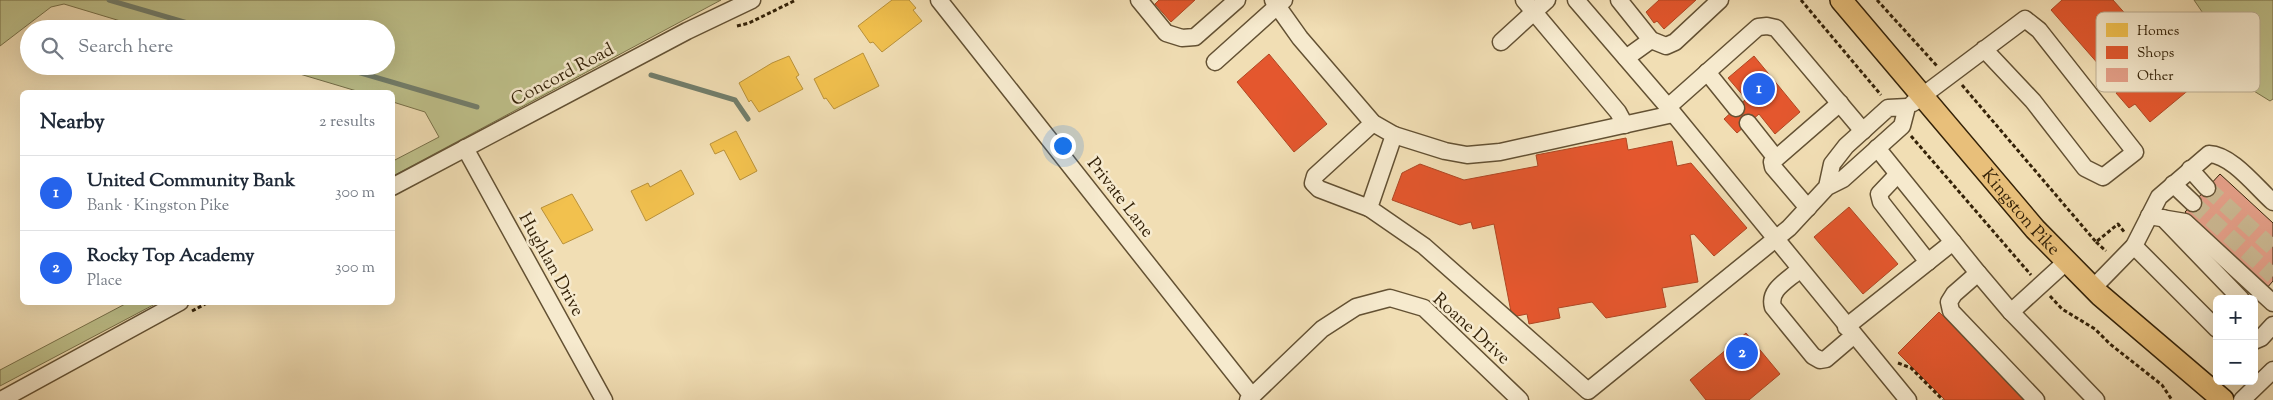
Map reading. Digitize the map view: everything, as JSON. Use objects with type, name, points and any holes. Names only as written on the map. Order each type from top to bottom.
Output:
[{"type":"main road","name":"Kingston Pike","points":[[1841,0],[1915,102],[2093,288],[2217,398]]},
{"type":"street","name":"Concord Road","points":[[395,185],[687,31],[752,0]]},
{"type":"street","name":"Private Lane","points":[[939,0],[1250,398]]},
{"type":"street","points":[[1139,0],[1166,33],[1182,38],[1195,37],[1237,0]]},
{"type":"street","points":[[1501,42],[1529,6],[1546,0]]},
{"type":"street","points":[[1576,0],[1908,400]]},
{"type":"street","points":[[1619,0],[1651,40],[1666,46],[1675,42],[1720,0]]},
{"type":"street","points":[[1215,62],[1278,2],[1300,38],[1373,123],[1394,135],[1445,152],[1467,155],[1500,152],[1625,124],[1670,111],[1706,72],[1758,28],[1767,26],[1776,28],[1863,130]]},
{"type":"street","points":[[1529,6],[1618,112],[1625,124]]},
{"type":"street","points":[[1373,123],[1315,176],[1312,183],[1319,189],[1370,208],[1424,246],[1588,390],[1789,228],[1827,187],[1843,179],[1902,126],[1915,102],[1948,75],[1984,48],[2025,19],[2038,30],[2135,152],[2103,176],[2085,168],[2033,101],[1984,48]]},
{"type":"street","points":[[1626,58],[1651,40]]},
{"type":"street","points":[[1706,72],[1736,108]]},
{"type":"street","points":[[1827,187],[1832,164],[1846,146],[1888,108],[1915,102]]},
{"type":"street","points":[[1808,208],[1773,167],[1772,162],[1775,157],[1840,103]]},
{"type":"street","points":[[1748,123],[1775,157]]},
{"type":"street","points":[[1370,208],[1394,135]]},
{"type":"street","name":"Hughlan Drive","points":[[465,148],[604,400]]},
{"type":"street","points":[[1877,148],[1897,175],[2011,312],[2096,400]]},
{"type":"street","points":[[2093,288],[2134,246],[2156,217],[2159,197],[2209,154],[2218,154],[2228,160],[2273,202]]},
{"type":"street","points":[[2190,169],[2207,188]]},
{"type":"street","points":[[1897,175],[1879,194],[1881,202],[1928,262]]},
{"type":"street","points":[[2173,184],[2193,203]]},
{"type":"street","points":[[2156,217],[2237,295]]},
{"type":"street","points":[[2156,217],[2185,222],[2273,303],[2264,306],[2258,305]]},
{"type":"street","points":[[1799,270],[1773,293],[1771,299],[1773,307],[1813,356],[1820,360],[1826,359],[1850,332],[1928,262],[1954,242]]},
{"type":"street","points":[[2134,246],[2213,325]]},
{"type":"street","points":[[2011,312],[2067,262]]},
{"type":"street","points":[[1978,273],[1954,294],[1949,302],[1951,312],[2036,400]]},
{"type":"street","name":"Roane Drive","points":[[1250,398],[1322,329],[1356,307],[1390,298],[1424,308],[1520,400]]},
{"type":"street","points":[[1,400],[175,305]]},
{"type":"street","points":[[2256,340],[2261,338],[2273,325]]},
{"type":"street","points":[[2242,400],[2273,370]]},
{"type":"path","points":[[1801,0],[1884,98],[1888,108]]},
{"type":"path","points":[[1877,0],[1930,61],[1962,85],[2096,242],[2106,251]]},
{"type":"path","points":[[1902,126],[2062,309],[2095,329],[2110,344],[2162,384],[2172,400]]},
{"type":"path","points":[[2096,242],[2118,224],[2134,246]]},
{"type":"path","points":[[1894,362],[1911,368],[1943,400]]},
{"type":"green space","points":[[0,0],[721,0],[395,175],[395,160],[439,137],[425,112],[395,103],[395,90],[353,90],[303,75],[395,75],[395,20],[117,20],[64,4],[51,7],[34,20],[20,20],[20,31],[0,46]]},
{"type":"green space","points":[[2194,0],[2273,0],[2273,99],[2270,101],[2256,92],[2260,92],[2260,12],[2202,12]]},
{"type":"green space","points":[[123,305],[153,305],[0,386],[0,370]]},
{"type":"building: Homes","points":[[892,0],[909,0],[916,8],[913,10],[922,21],[882,52],[873,42],[870,43],[858,26]]},
{"type":"building: Homes","points":[[863,53],[879,86],[834,109],[826,98],[824,99],[814,79]]},
{"type":"building: Homes","points":[[789,56],[799,75],[796,77],[803,89],[759,112],[751,100],[749,102],[739,83],[772,63]]},
{"type":"building: Homes","points":[[736,131],[757,171],[740,180],[724,150],[715,154],[710,144]]},
{"type":"building: Homes","points":[[681,170],[694,194],[646,221],[631,191],[648,183],[650,187]]},
{"type":"building: Homes","points":[[572,194],[593,230],[563,244],[541,208]]},
{"type":"building: Shops","points":[[1159,0],[1195,0],[1171,22],[1155,4]]},
{"type":"building: Shops","points":[[1659,0],[1696,0],[1664,29],[1657,21],[1654,23],[1646,12]]},
{"type":"building: Shops","points":[[2062,0],[2113,0],[2124,12],[2096,12],[2096,61],[2051,10]]},
{"type":"building: Shops","points":[[1269,54],[1327,124],[1294,152],[1237,82]]},
{"type":"building: Shops","points":[[1754,56],[1800,112],[1775,134],[1759,114],[1737,133],[1724,119],[1746,99],[1728,78]]},
{"type":"building: Shops","points":[[2186,92],[2150,122],[2135,104],[2129,108],[2116,93]]},
{"type":"building: Shops","points":[[1626,138],[1628,150],[1672,141],[1677,166],[1691,163],[1747,228],[1714,256],[1694,234],[1690,235],[1698,282],[1662,288],[1666,307],[1606,318],[1592,302],[1558,308],[1560,318],[1529,324],[1527,314],[1512,317],[1494,224],[1473,229],[1471,222],[1460,225],[1392,200],[1402,173],[1420,164],[1464,180],[1538,166],[1536,155]]},
{"type":"building: Shops","points":[[1849,207],[1898,264],[1863,294],[1814,237]]},
{"type":"building: Shops","points":[[1939,312],[2028,400],[1945,400],[1898,353]]},
{"type":"building: Shops","points":[[1746,333],[1780,374],[1749,400],[1706,400],[1690,380]]},
{"type":"building: Other","points":[[2220,174],[2273,223],[2273,281],[2266,289],[2185,212]]},
{"type":"waterway","points":[[109,0],[177,20]]},
{"type":"waterway","points":[[368,75],[477,107]]},
{"type":"waterway","points":[[651,75],[735,100],[748,119]]},
{"type":"tunnel","points":[[2207,188],[2273,248]]},
{"type":"tunnel","points":[[2193,203],[2273,276]]},
{"type":"place","name":"United Community Bank","points":[[1759,89]]},
{"type":"place","name":"Rocky Top Academy","points":[[1742,353]]}]
